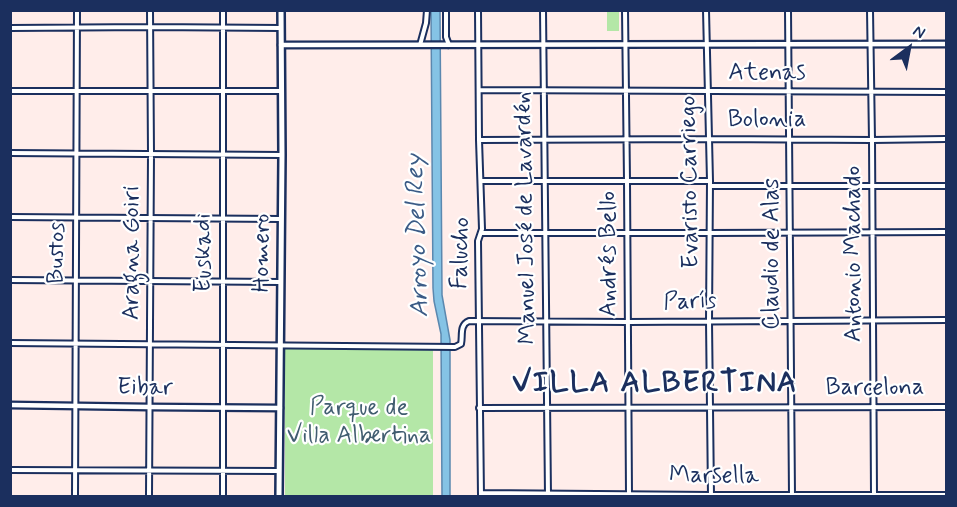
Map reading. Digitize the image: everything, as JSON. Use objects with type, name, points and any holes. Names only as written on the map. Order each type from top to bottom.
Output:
[{"type":"main road","name":"Homero","points":[[279,496],[281,10]]},
{"type":"street","name":"Bustos","points":[[75,496],[76,10]]},
{"type":"street","name":"Aragna Goiri","points":[[149,496],[150,10]]},
{"type":"street","name":"Euskadi","points":[[223,10],[223,496]]},
{"type":"street","points":[[422,46],[427,10]]},
{"type":"street","points":[[446,10],[447,45]]},
{"type":"street","name":"Falucho","points":[[478,10],[482,233],[478,241],[481,495]]},
{"type":"street","name":"Manuel José de Lavardén","points":[[543,10],[548,495]]},
{"type":"street","name":"Andrés Bello","points":[[625,10],[629,495]]},
{"type":"street","name":"Evaristo Carriego","points":[[706,10],[710,183],[711,496]]},
{"type":"street","name":"Claudio de Alas","points":[[788,10],[792,496]]},
{"type":"street","name":"Antonio Machado","points":[[870,10],[874,495]]},
{"type":"street","points":[[10,28],[281,28]]},
{"type":"street","points":[[281,45],[946,44]]},
{"type":"street","name":"Atenas","points":[[479,90],[946,92]]},
{"type":"street","points":[[10,91],[281,91]]},
{"type":"street","name":"Bolonia","points":[[479,140],[946,139]]},
{"type":"street","points":[[10,153],[282,155]]},
{"type":"street","points":[[481,181],[946,186]]},
{"type":"street","points":[[10,217],[281,219]]},
{"type":"street","points":[[482,233],[946,232]]},
{"type":"street","points":[[10,280],[281,282]]},
{"type":"street","name":"París","points":[[478,321],[946,320]]},
{"type":"street","points":[[10,343],[455,347],[461,344],[464,324],[469,321],[478,321]]},
{"type":"street","name":"Eibar","points":[[10,405],[280,408]]},
{"type":"street","name":"Barcelona","points":[[479,408],[946,407]]},
{"type":"street","points":[[10,470],[279,471]]},
{"type":"street","name":"Marsella","points":[[481,495],[946,495]]},
{"type":"green space","points":[[607,11],[619,11],[619,31],[607,31]]},
{"type":"green space","name":"Parque de Villa Albertina","points":[[285,349],[433,349],[433,496],[285,496]]},
{"type":"water","points":[[431,11],[440,11],[442,295],[450,340],[450,496],[442,496],[441,334],[433,288]]},
{"type":"district","name":"VILLA ALBERTINA","points":[[655,385]]},
{"type":"water label","name":"Arroyo Del Rey","points":[[419,236]]}]
